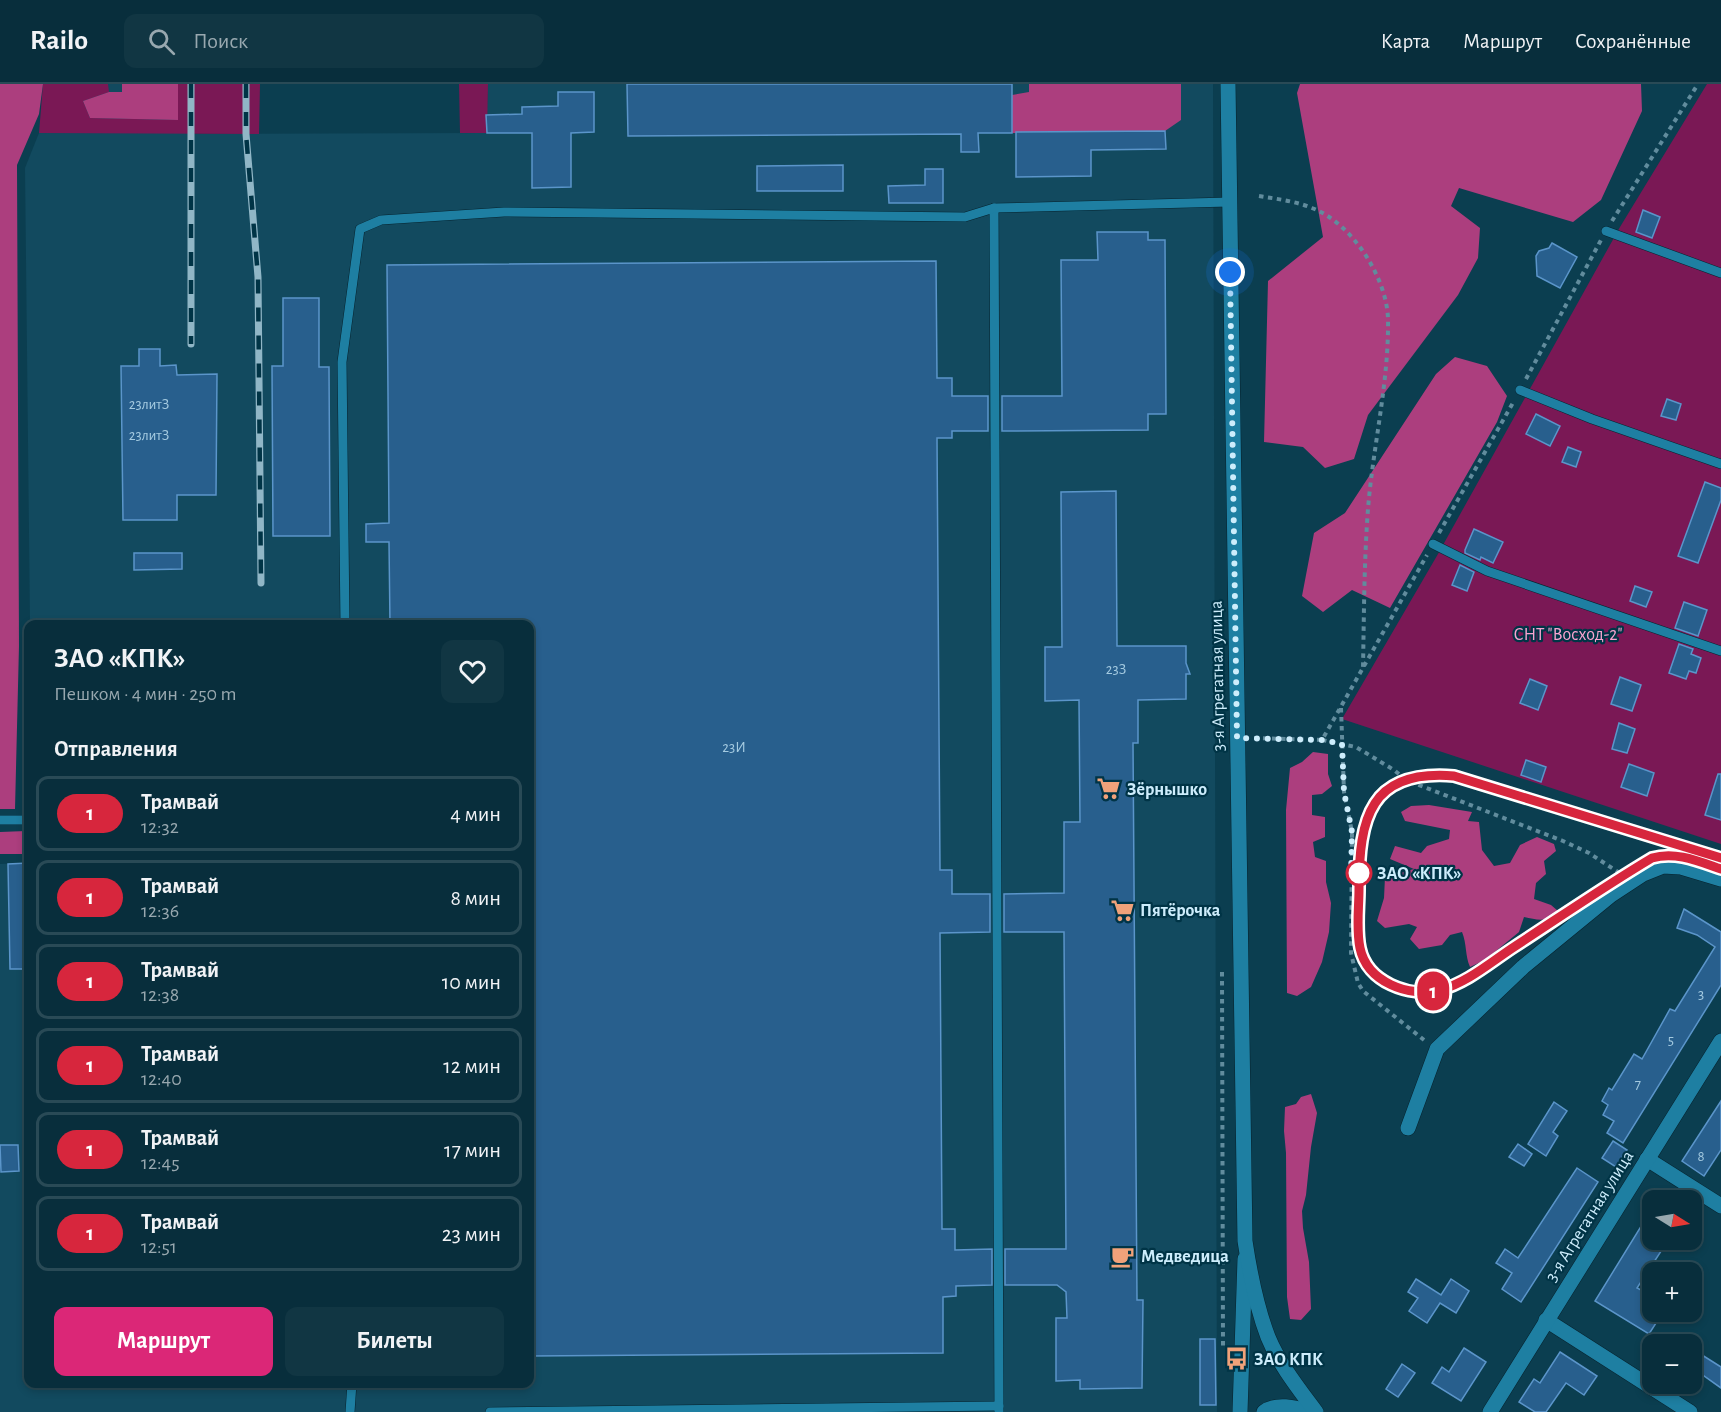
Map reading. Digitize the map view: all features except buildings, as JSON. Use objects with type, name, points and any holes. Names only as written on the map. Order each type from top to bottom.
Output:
[{"type":"street","name":"3-я Агрегатная улица","points":[[1228,84],[1245,1241],[1240,1412]]},
{"type":"street","points":[[1408,1128],[1437,1049],[1523,966],[1611,896],[1643,874],[1663,866],[1681,867],[1721,879]]},
{"type":"street","name":"3-я Агрегатная улица","points":[[1490,1412],[1721,1041]]},
{"type":"street","points":[[1647,1159],[1721,1206]]},
{"type":"street","points":[[1245,1241],[1253,1289],[1269,1339],[1292,1380],[1316,1412]]},
{"type":"street","points":[[1546,1320],[1690,1412]]},
{"type":"street","points":[[1264,1412],[1268,1409],[1284,1407],[1308,1412]]},
{"type":"lane","points":[[345,620],[342,362],[360,229],[381,220],[504,212],[965,217],[994,208],[1229,202]]},
{"type":"lane","points":[[490,1412],[999,1409],[994,208]]},
{"type":"lane","points":[[1606,231],[1721,273]]},
{"type":"lane","points":[[1520,390],[1592,419],[1721,464]]},
{"type":"lane","points":[[1433,544],[1487,571],[1721,651]]},
{"type":"lane","points":[[0,820],[23,820]]},
{"type":"lane","points":[[350,1412],[352,1388]]},
{"type":"path","points":[[1322,740],[1520,390],[1606,231],[1698,84]]},
{"type":"path","points":[[1259,196],[1288,200],[1315,208],[1339,225],[1360,247],[1380,281],[1388,317],[1385,366],[1368,509],[1363,669]]},
{"type":"path","points":[[1341,707],[1344,792],[1352,832],[1351,953],[1358,983],[1363,991],[1437,1049]]},
{"type":"path","points":[[1237,738],[1322,740],[1356,747],[1406,780],[1510,819],[1589,853],[1624,875],[1643,874]]},
{"type":"shaded area","points":[[0,84],[43,84],[39,114],[17,165],[19,646],[15,809],[0,809]]},
{"type":"shaded area","points":[[50,84],[189,84],[190,134],[486,133],[488,84],[1213,84],[1217,1412],[0,1412],[0,864],[24,863],[24,1388],[534,1388],[534,620],[30,620],[25,168],[39,133],[49,122]]},
{"type":"shaded area","points":[[122,84],[178,84],[178,120],[90,118],[83,101],[109,92],[122,92]]},
{"type":"shaded area","points":[[1029,84],[1181,84],[1181,120],[1165,131],[1012,133],[1012,95],[1029,92]]},
{"type":"shaded area","points":[[1300,84],[1641,84],[1642,111],[1601,200],[1573,222],[1459,188],[1451,206],[1480,228],[1478,258],[1458,295],[1368,415],[1354,459],[1325,468],[1303,447],[1264,442],[1268,281],[1323,237],[1297,93]]},
{"type":"shaded area","points":[[1455,357],[1487,366],[1507,396],[1497,422],[1390,608],[1352,590],[1323,612],[1302,596],[1314,533],[1345,513],[1436,374]]},
{"type":"shaded area","points":[[1313,752],[1328,754],[1328,774],[1332,786],[1322,794],[1312,795],[1312,815],[1325,817],[1325,837],[1313,842],[1315,857],[1326,861],[1326,882],[1331,903],[1329,932],[1322,962],[1311,987],[1297,996],[1287,993],[1286,810],[1290,768],[1302,762]]},
{"type":"shaded area","points":[[1429,805],[1472,812],[1468,821],[1479,822],[1482,850],[1494,866],[1510,863],[1520,845],[1537,837],[1554,844],[1556,851],[1544,861],[1546,874],[1536,883],[1534,899],[1551,905],[1558,911],[1547,919],[1524,917],[1519,932],[1485,960],[1470,967],[1462,932],[1450,935],[1442,945],[1419,949],[1410,939],[1417,927],[1409,924],[1385,928],[1377,921],[1384,898],[1385,877],[1414,869],[1390,859],[1395,846],[1421,853],[1427,846],[1449,839],[1450,830],[1405,821],[1401,812],[1411,806]]},
{"type":"shaded area","points":[[24,831],[24,854],[0,854],[0,832]]},
{"type":"shaded area","points":[[1311,1094],[1317,1113],[1302,1211],[1309,1262],[1311,1309],[1301,1320],[1290,1319],[1287,1297],[1285,1107],[1296,1104],[1301,1097]]},
{"type":"green space","points":[[43,84],[108,84],[109,92],[83,101],[90,118],[178,120],[178,84],[260,84],[259,134],[39,133]]},
{"type":"green space","points":[[459,84],[488,84],[487,133],[460,133]]},
{"type":"green space","name":"СНТ \"Восход-2\"","points":[[1707,84],[1721,84],[1721,844],[1342,719],[1438,554],[1620,227]]},
{"type":"tram line","name":"1","points":[[1721,858],[1454,776],[1419,775],[1384,792],[1367,817],[1361,843],[1359,873],[1358,936],[1360,950],[1366,963],[1386,982],[1403,990],[1422,993],[1440,990],[1476,972],[1652,858],[1665,854],[1721,869]]},
{"type":"tram line","points":[[1721,858],[1454,775],[1427,775],[1409,779],[1385,791],[1367,817],[1358,885],[1361,952],[1366,963],[1374,972],[1393,986],[1416,992],[1440,990],[1478,972],[1652,858],[1678,856],[1721,869]]},
{"type":"railway","points":[[191,84],[191,344]]},
{"type":"railway","points":[[246,84],[246,134],[258,277],[261,583]]},
{"type":"place","name":"Зёрнышко","points":[[1109,789]]},
{"type":"place","name":"ЗАО «КПК»","points":[[1359,873]]},
{"type":"place","name":"Пятёрочка","points":[[1122,910]]},
{"type":"place","name":"Медведица","points":[[1123,1256]]},
{"type":"place","name":"ЗАО КПК","points":[[1236,1359]]},
{"type":"route","points":[[1230,272],[1237,738],[1322,740],[1342,744],[1344,792],[1352,832],[1351,878],[1359,873]]}]
